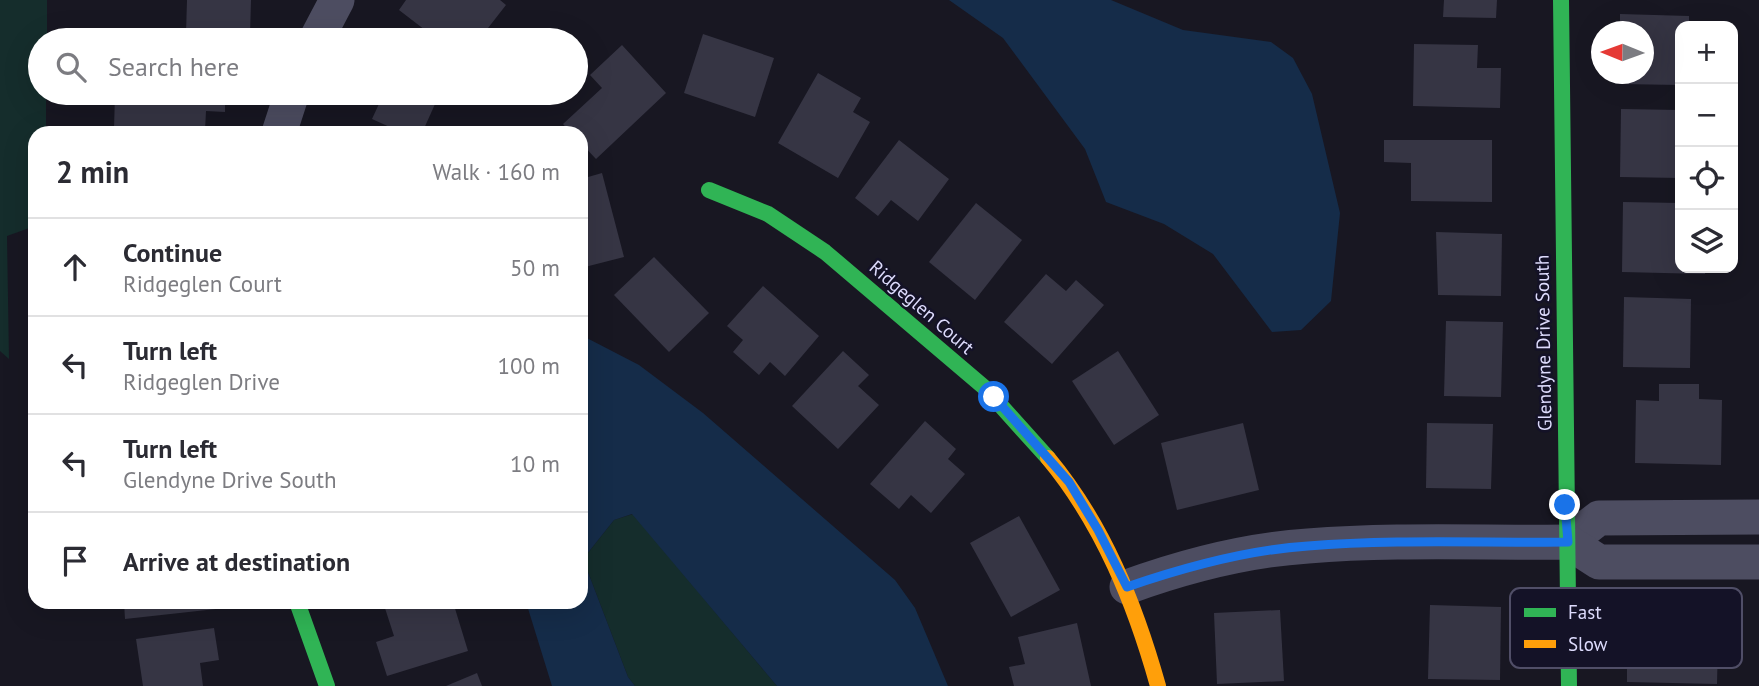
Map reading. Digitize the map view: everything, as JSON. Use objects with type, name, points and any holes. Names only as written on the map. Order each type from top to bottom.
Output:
[{"type":"street","points":[[322,28],[337,0]]},
{"type":"street","name":"Glendyne Drive South","points":[[1561,0],[1565,505],[1568,588]]},
{"type":"street","points":[[281,126],[288,105]]},
{"type":"street","name":"Ridgeglen Court","points":[[709,190],[767,214],[836,260],[994,397],[1069,482],[1098,530],[1127,587],[1147,643],[1158,686]]},
{"type":"street","points":[[1568,542],[1599,518],[1759,517]]},
{"type":"street","points":[[1127,587],[1177,570],[1254,553],[1308,546],[1568,542],[1600,562],[1759,562]]},
{"type":"street","points":[[300,609],[327,686]]},
{"type":"street","name":"Glendyne Drive South","points":[[1569,668],[1569,686]]},
{"type":"green space","points":[[0,0],[47,0],[47,28],[28,28],[28,105],[46,105],[46,126],[28,126],[28,228],[7,236],[9,359],[0,351]]},
{"type":"green space","points":[[633,514],[777,686],[635,686],[628,677],[588,572],[588,553],[614,520]]},
{"type":"water","points":[[949,0],[1111,0],[1183,30],[1271,42],[1293,58],[1312,94],[1340,213],[1331,301],[1301,330],[1272,332],[1213,254],[1164,224],[1106,202],[1085,149],[1003,38]]},
{"type":"water","points":[[588,339],[639,365],[703,413],[895,580],[915,608],[948,686],[777,686],[632,514],[614,520],[588,553]]},
{"type":"water","points":[[588,572],[628,677],[635,686],[552,686],[528,609],[588,609]]},
{"type":"building","points":[[187,0],[251,0],[250,28],[186,28]]},
{"type":"building","points":[[406,0],[500,0],[506,5],[488,28],[422,28],[399,10]]},
{"type":"building","points":[[1444,0],[1497,0],[1496,18],[1443,17]]},
{"type":"building","points":[[1620,14],[1689,16],[1689,21],[1675,21],[1675,85],[1619,84],[1654,84],[1654,21],[1620,21]]},
{"type":"building","points":[[703,34],[774,58],[755,117],[684,93]]},
{"type":"building","points":[[1414,44],[1478,45],[1477,68],[1501,68],[1500,108],[1413,106]]},
{"type":"building","points":[[622,45],[666,93],[596,159],[588,150],[588,126],[563,124],[584,105],[588,105],[588,101],[602,88],[590,75]]},
{"type":"building","points":[[818,73],[861,98],[853,112],[870,122],[838,178],[778,143]]},
{"type":"building","points":[[115,105],[225,105],[225,112],[206,111],[205,126],[114,126]]},
{"type":"building","points":[[378,105],[435,105],[425,126],[388,126],[372,119]]},
{"type":"building","points":[[1621,109],[1675,110],[1675,178],[1620,177]]},
{"type":"building","points":[[899,140],[949,179],[918,221],[891,200],[878,216],[855,198]]},
{"type":"building","points":[[1384,140],[1492,140],[1492,202],[1411,201],[1411,163],[1384,162]]},
{"type":"building","points":[[602,173],[624,257],[588,266],[588,177]]},
{"type":"building","points":[[1623,202],[1675,203],[1675,273],[1705,274],[1622,272]]},
{"type":"building","points":[[976,203],[1022,240],[975,300],[929,262]]},
{"type":"building","points":[[1436,232],[1502,234],[1501,296],[1438,295]]},
{"type":"building","points":[[654,257],[709,313],[669,352],[614,295]]},
{"type":"building","points":[[1046,274],[1066,291],[1076,280],[1104,305],[1052,364],[1004,322]]},
{"type":"building","points":[[763,286],[819,336],[785,376],[770,362],[759,375],[733,352],[743,340],[727,326]]},
{"type":"building","points":[[1624,297],[1691,299],[1690,368],[1623,367]]},
{"type":"building","points":[[1446,321],[1503,322],[1501,397],[1444,396]]},
{"type":"building","points":[[843,351],[869,375],[858,386],[879,405],[838,449],[792,406]]},
{"type":"building","points":[[1118,351],[1159,415],[1114,445],[1072,381]]},
{"type":"building","points":[[1659,384],[1699,384],[1699,399],[1722,400],[1721,465],[1635,463],[1636,400],[1659,401]]},
{"type":"building","points":[[925,421],[956,449],[948,459],[965,474],[931,513],[911,495],[899,509],[870,484]]},
{"type":"building","points":[[1243,423],[1259,490],[1177,510],[1161,443]]},
{"type":"building","points":[[1427,423],[1493,424],[1491,489],[1426,488]]},
{"type":"building","points":[[1019,516],[1060,590],[1011,617],[970,543]]},
{"type":"building","points":[[1430,605],[1501,607],[1500,680],[1428,679]]},
{"type":"building","points":[[124,609],[216,609],[125,619]]},
{"type":"building","points":[[385,609],[455,609],[468,651],[387,676],[376,642],[394,636]]},
{"type":"building","points":[[1280,610],[1284,681],[1217,684],[1214,613]]},
{"type":"building","points":[[1077,623],[1091,686],[1014,686],[1009,667],[1025,664],[1018,637]]},
{"type":"building","points":[[214,628],[219,660],[200,663],[203,686],[143,686],[136,639]]},
{"type":"building","points":[[1627,668],[1717,668],[1717,684],[1627,682]]},
{"type":"building","points":[[477,673],[482,686],[446,686]]},
{"type":"traffic: fast","points":[[1561,0],[1568,588]]},
{"type":"traffic: fast","points":[[709,190],[768,214],[825,252],[985,388],[1048,458]]},
{"type":"traffic: fast","points":[[300,609],[327,686]]},
{"type":"traffic: fast","points":[[1569,668],[1569,686]]},
{"type":"traffic: slow","points":[[1048,458],[1085,510],[1115,566],[1139,625],[1158,686]]},
{"type":"route","points":[[994,397],[1036,441],[1069,482],[1098,530],[1127,587],[1177,570],[1254,553],[1308,546],[1568,542],[1565,505]]}]
